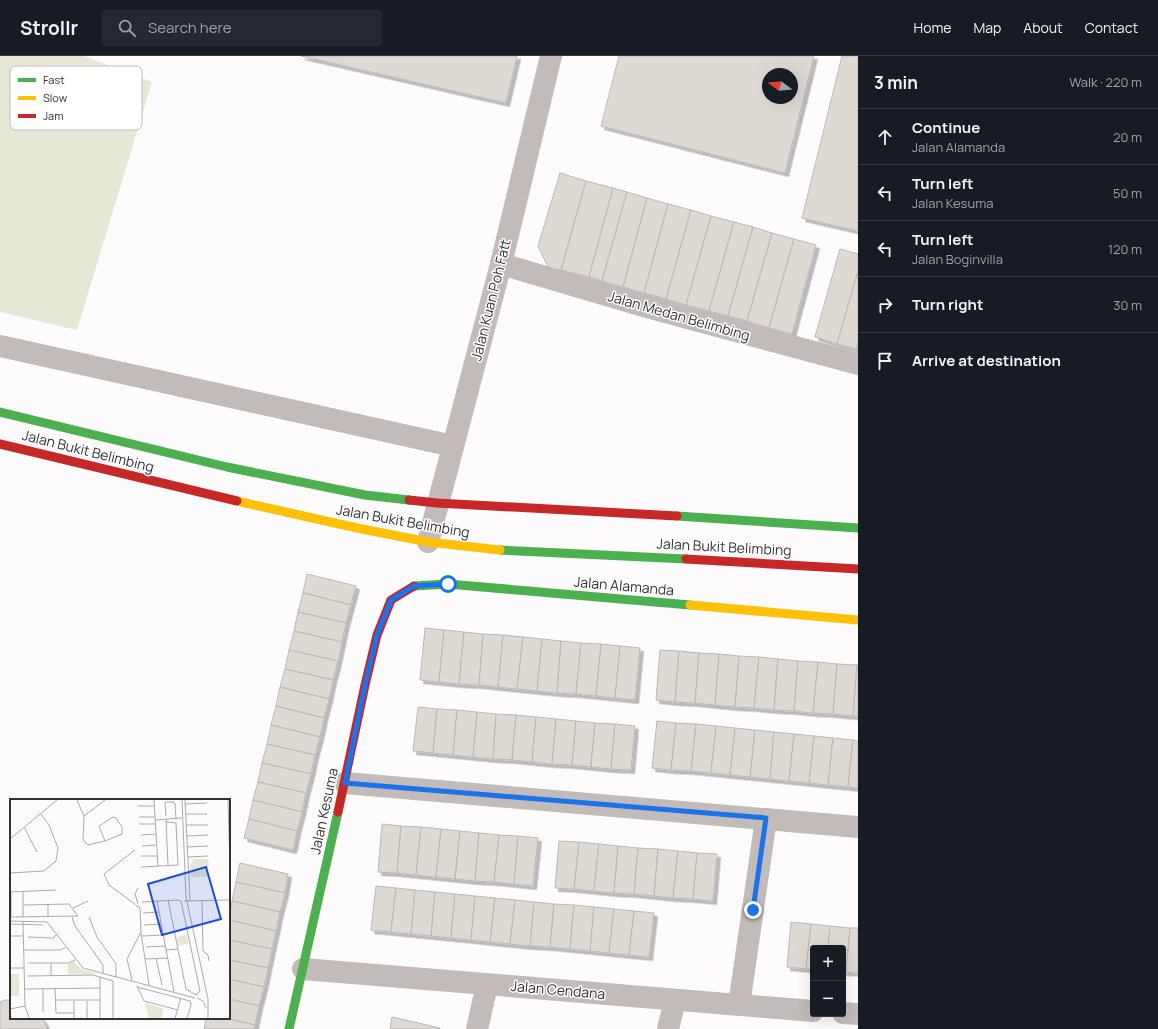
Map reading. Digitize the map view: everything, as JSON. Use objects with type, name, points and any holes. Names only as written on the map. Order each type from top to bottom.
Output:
[{"type":"main road","name":"Jalan Bukit Belimbing","points":[[0,412],[227,467],[365,495],[437,503],[778,522],[858,528]]},
{"type":"main road","name":"Jalan Bukit Belimbing","points":[[0,444],[357,528],[428,542],[509,551],[580,553],[858,569]]},
{"type":"main road","name":"Jalan Alamanda","points":[[391,600],[414,586],[448,584],[858,620]]},
{"type":"main road","name":"Jalan Kesuma","points":[[289,1029],[345,783],[365,685],[377,635],[391,600]]},
{"type":"street","name":"Jalan Kuan Poh Fatt","points":[[428,542],[437,503],[501,264],[551,56]]},
{"type":"street","name":"Jalan Medan Belimbing","points":[[501,264],[650,308],[858,364]]},
{"type":"street","points":[[0,346],[453,446]]},
{"type":"street","points":[[345,783],[858,827]]},
{"type":"street","points":[[739,1005],[766,818]]},
{"type":"street","name":"Jalan Cendana","points":[[303,969],[810,1011]]},
{"type":"street","points":[[477,1029],[487,985]]},
{"type":"street","points":[[668,1029],[675,1000]]},
{"type":"street","points":[[846,1013],[858,1014]]},
{"type":"green space","points":[[0,56],[84,56],[110,66],[10,66],[10,130],[137,130],[77,330],[0,312]]},
{"type":"green space","points":[[142,78],[152,82],[142,115]]},
{"type":"building","points":[[301,56],[517,56],[506,103]]},
{"type":"building","points":[[619,56],[814,56],[785,173],[601,126]]},
{"type":"building","points":[[842,56],[858,56],[858,231],[802,218]]},
{"type":"building","points":[[560,173],[586,181],[561,270],[549,269],[538,246]]},
{"type":"building","points":[[586,181],[613,188],[589,277],[561,270]]},
{"type":"building","points":[[613,188],[627,192],[602,281],[589,277]]},
{"type":"building","points":[[627,192],[647,198],[623,287],[602,281]]},
{"type":"building","points":[[647,198],[668,204],[644,293],[623,287]]},
{"type":"building","points":[[668,204],[691,210],[666,299],[644,293]]},
{"type":"building","points":[[691,210],[711,216],[686,305],[666,299]]},
{"type":"building","points":[[711,216],[734,222],[709,311],[686,305]]},
{"type":"building","points":[[734,222],[753,227],[728,316],[709,311]]},
{"type":"building","points":[[753,227],[772,233],[747,321],[728,316]]},
{"type":"building","points":[[772,233],[794,239],[769,328],[747,321]]},
{"type":"building","points":[[794,239],[816,245],[792,334],[769,328]]},
{"type":"building","points":[[840,249],[858,254],[858,271],[837,344],[815,337]]},
{"type":"building","points":[[858,271],[858,342],[856,349],[837,344]]},
{"type":"building","points":[[307,574],[356,586],[351,605],[303,593]]},
{"type":"building","points":[[303,593],[351,605],[346,623],[298,612]]},
{"type":"building","points":[[298,612],[346,623],[342,642],[294,631]]},
{"type":"building","points":[[425,628],[444,630],[439,682],[420,680]]},
{"type":"building","points":[[444,630],[464,632],[459,684],[439,682]]},
{"type":"building","points":[[294,631],[342,642],[338,661],[289,650]]},
{"type":"building","points":[[464,632],[483,634],[479,685],[459,684]]},
{"type":"building","points":[[483,634],[503,635],[498,687],[479,685]]},
{"type":"building","points":[[503,635],[523,637],[517,689],[498,687]]},
{"type":"building","points":[[523,637],[542,639],[537,691],[517,689]]},
{"type":"building","points":[[542,639],[561,641],[557,693],[537,691]]},
{"type":"building","points":[[561,641],[581,643],[576,694],[557,693]]},
{"type":"building","points":[[581,643],[601,644],[596,696],[576,694]]},
{"type":"building","points":[[601,644],[620,646],[615,698],[596,696]]},
{"type":"building","points":[[620,646],[640,648],[635,700],[615,698]]},
{"type":"building","points":[[289,650],[338,661],[333,680],[285,669]]},
{"type":"building","points":[[660,650],[679,651],[675,702],[656,700]]},
{"type":"building","points":[[679,651],[699,653],[695,703],[675,702]]},
{"type":"building","points":[[699,653],[719,654],[715,705],[695,703]]},
{"type":"building","points":[[719,654],[739,656],[735,707],[715,705]]},
{"type":"building","points":[[739,656],[759,657],[754,708],[735,707]]},
{"type":"building","points":[[759,657],[778,659],[774,710],[754,708]]},
{"type":"building","points":[[778,659],[798,661],[794,711],[774,710]]},
{"type":"building","points":[[798,661],[818,662],[813,713],[794,711]]},
{"type":"building","points":[[818,662],[837,664],[833,714],[813,713]]},
{"type":"building","points":[[837,664],[857,665],[853,716],[833,714]]},
{"type":"building","points":[[857,665],[858,716],[853,716]]},
{"type":"building","points":[[285,669],[333,680],[329,699],[280,687]]},
{"type":"building","points":[[280,687],[329,699],[324,718],[276,706]]},
{"type":"building","points":[[276,706],[324,718],[320,737],[271,725]]},
{"type":"building","points":[[418,707],[437,709],[433,753],[413,751]]},
{"type":"building","points":[[437,709],[457,710],[453,755],[433,753]]},
{"type":"building","points":[[457,710],[477,712],[473,757],[453,755]]},
{"type":"building","points":[[477,712],[496,714],[493,759],[473,757]]},
{"type":"building","points":[[496,714],[516,715],[512,760],[493,759]]},
{"type":"building","points":[[516,715],[536,717],[532,762],[512,760]]},
{"type":"building","points":[[536,717],[556,719],[552,764],[532,762]]},
{"type":"building","points":[[556,719],[576,721],[572,765],[552,764]]},
{"type":"building","points":[[576,721],[595,723],[591,767],[572,765]]},
{"type":"building","points":[[657,721],[676,723],[671,770],[652,768]]},
{"type":"building","points":[[595,723],[615,724],[611,769],[591,767]]},
{"type":"building","points":[[676,723],[696,724],[691,771],[671,770]]},
{"type":"building","points":[[615,724],[635,726],[631,770],[611,769]]},
{"type":"building","points":[[696,724],[716,726],[711,773],[691,771]]},
{"type":"building","points":[[271,725],[320,737],[315,755],[267,744]]},
{"type":"building","points":[[716,726],[735,728],[730,775],[711,773]]},
{"type":"building","points":[[735,728],[755,730],[750,777],[730,775]]},
{"type":"building","points":[[755,730],[774,732],[770,779],[750,777]]},
{"type":"building","points":[[774,732],[794,734],[789,781],[770,779]]},
{"type":"building","points":[[794,734],[814,736],[809,783],[789,781]]},
{"type":"building","points":[[814,736],[833,738],[828,785],[809,783]]},
{"type":"building","points":[[833,738],[853,740],[848,787],[828,785]]},
{"type":"building","points":[[853,740],[858,741],[858,788],[848,787]]},
{"type":"building","points":[[267,744],[315,755],[311,774],[262,763]]},
{"type":"building","points":[[262,763],[311,774],[306,793],[258,782]]},
{"type":"building","points":[[258,782],[306,793],[302,812],[253,800]]},
{"type":"building","points":[[253,800],[302,812],[297,831],[249,819]]},
{"type":"building","points":[[249,819],[297,831],[293,850],[244,838]]},
{"type":"building","points":[[382,824],[401,826],[397,873],[378,872]]},
{"type":"building","points":[[401,826],[421,827],[416,875],[397,873]]},
{"type":"building","points":[[421,827],[441,829],[436,877],[416,875]]},
{"type":"building","points":[[441,829],[460,831],[455,879],[436,877]]},
{"type":"building","points":[[460,831],[479,833],[475,881],[455,879]]},
{"type":"building","points":[[479,833],[499,835],[494,882],[475,881]]},
{"type":"building","points":[[499,835],[518,836],[514,884],[494,882]]},
{"type":"building","points":[[518,836],[538,838],[533,886],[514,884]]},
{"type":"building","points":[[559,841],[579,842],[574,889],[555,888]]},
{"type":"building","points":[[579,842],[599,844],[594,891],[574,889]]},
{"type":"building","points":[[599,844],[618,846],[614,893],[594,891]]},
{"type":"building","points":[[618,846],[638,848],[634,894],[614,893]]},
{"type":"building","points":[[638,848],[658,849],[654,896],[634,894]]},
{"type":"building","points":[[658,849],[678,851],[673,898],[654,896]]},
{"type":"building","points":[[678,851],[697,853],[693,899],[673,898]]},
{"type":"building","points":[[697,853],[717,854],[713,901],[693,899]]},
{"type":"building","points":[[240,863],[288,874],[285,893],[236,882]]},
{"type":"building","points":[[236,882],[285,893],[280,912],[232,901]]},
{"type":"building","points":[[376,886],[396,888],[391,932],[371,930]]},
{"type":"building","points":[[396,888],[415,890],[411,934],[391,932]]},
{"type":"building","points":[[415,890],[435,892],[431,936],[411,934]]},
{"type":"building","points":[[435,892],[455,894],[451,938],[431,936]]},
{"type":"building","points":[[455,894],[475,896],[471,940],[451,938]]},
{"type":"building","points":[[475,896],[495,898],[490,942],[471,940]]},
{"type":"building","points":[[495,898],[515,900],[510,944],[490,942]]},
{"type":"building","points":[[515,900],[534,902],[530,946],[510,944]]},
{"type":"building","points":[[232,901],[280,912],[276,931],[230,920]]},
{"type":"building","points":[[534,902],[554,904],[550,947],[530,946]]},
{"type":"building","points":[[554,904],[574,905],[570,949],[550,947]]},
{"type":"building","points":[[574,905],[594,907],[590,951],[570,949]]},
{"type":"building","points":[[594,907],[614,909],[609,953],[590,951]]},
{"type":"building","points":[[614,909],[634,911],[629,955],[609,953]]},
{"type":"building","points":[[634,911],[654,913],[649,957],[629,955]]},
{"type":"building","points":[[230,920],[276,931],[272,949],[230,940]]},
{"type":"building","points":[[791,922],[811,924],[806,969],[787,967]]},
{"type":"building","points":[[811,924],[830,926],[828,945],[810,945],[810,969],[806,969]]},
{"type":"building","points":[[830,926],[850,928],[846,972],[846,945],[828,945]]},
{"type":"building","points":[[850,928],[858,928],[858,973],[846,972]]},
{"type":"building","points":[[230,940],[272,949],[268,968],[230,960]]},
{"type":"building","points":[[230,960],[268,968],[264,987],[230,979]]},
{"type":"building","points":[[230,979],[264,987],[259,1006],[230,999]]},
{"type":"building","points":[[230,999],[259,1006],[255,1025],[229,1019]]},
{"type":"building","points":[[10,1000],[10,1019],[43,1019],[46,1025],[46,1029],[0,1029],[0,1002]]},
{"type":"building","points":[[392,1017],[440,1028],[440,1029],[390,1029]]},
{"type":"building","points":[[206,1019],[229,1019],[255,1025],[254,1029],[204,1029]]},
{"type":"traffic: fast","points":[[0,412],[227,467],[365,495],[409,500]]},
{"type":"traffic: fast","points":[[677,516],[858,528]]},
{"type":"traffic: fast","points":[[500,550],[686,559]]},
{"type":"traffic: fast","points":[[414,586],[448,584],[690,605]]},
{"type":"traffic: fast","points":[[289,1029],[338,812]]},
{"type":"traffic: slow","points":[[237,501],[357,528],[428,542],[500,550]]},
{"type":"traffic: slow","points":[[690,605],[858,620]]},
{"type":"traffic: jam","points":[[0,444],[237,501]]},
{"type":"traffic: jam","points":[[409,500],[437,503],[677,516]]},
{"type":"traffic: jam","points":[[686,559],[858,569]]},
{"type":"traffic: jam","points":[[338,812],[377,635],[391,600],[414,586]]},
{"type":"route","points":[[448,584],[414,586],[391,600],[377,635],[345,783],[766,818],[753,910]]}]
